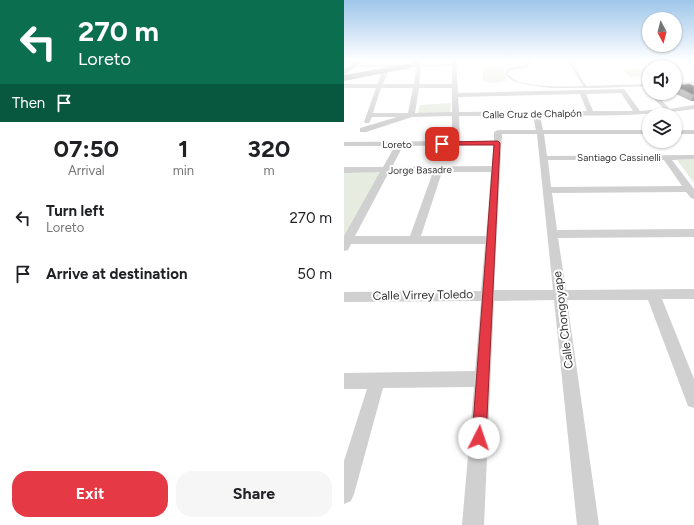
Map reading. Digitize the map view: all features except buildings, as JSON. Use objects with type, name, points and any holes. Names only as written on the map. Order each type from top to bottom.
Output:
[{"type":"street","points":[[344,86],[455,86],[456,144]]},
{"type":"street","points":[[356,144],[370,115],[379,86]]},
{"type":"street","points":[[410,115],[413,111],[417,86]]},
{"type":"street","points":[[583,89],[591,114]]},
{"type":"street","points":[[455,95],[535,93],[583,89],[623,91],[638,113]]},
{"type":"street","points":[[535,93],[537,100]]},
{"type":"street","points":[[659,100],[666,108]]},
{"type":"street","name":"Calle Cruz de Chalpón","points":[[682,109],[694,107]]},
{"type":"street","name":"Calle Cruz de Chalpón","points":[[370,115],[455,115],[538,112],[591,114],[642,113]]},
{"type":"street","name":"Calle Chongoyape","points":[[538,112],[588,525]]},
{"type":"street","name":"Loreto","points":[[363,130],[410,115]]},
{"type":"street","name":"Loreto","points":[[344,144],[456,144],[540,132],[642,132]]},
{"type":"street","points":[[682,132],[694,132]]},
{"type":"street","points":[[473,525],[498,138]]},
{"type":"street","points":[[345,243],[400,144]]},
{"type":"street","points":[[666,157],[692,192]]},
{"type":"street","name":"Santiago Cassinelli","points":[[543,158],[694,157]]},
{"type":"street","name":"Jorge Basadre","points":[[344,170],[496,169]]},
{"type":"street","points":[[414,240],[438,170]]},
{"type":"street","points":[[547,190],[692,192]]},
{"type":"street","points":[[552,234],[694,232]]},
{"type":"street","points":[[345,243],[414,240],[491,240]]},
{"type":"street","points":[[653,294],[692,390]]},
{"type":"street","name":"Calle Virrey Toledo","points":[[344,296],[694,294]]},
{"type":"street","points":[[344,381],[482,380]]},
{"type":"street","points":[[344,494],[377,381]]},
{"type":"lane","points":[[530,84],[544,88],[642,90]]},
{"type":"lane","points":[[581,84],[583,89]]},
{"type":"shaded area","points":[[451,103],[450,113],[418,113],[420,105]]},
{"type":"shaded area","points":[[694,159],[694,183],[677,160]]},
{"type":"shaded area","points":[[344,172],[381,172],[344,238]]},
{"type":"route","points":[[442,144],[498,143],[479,438]]}]
